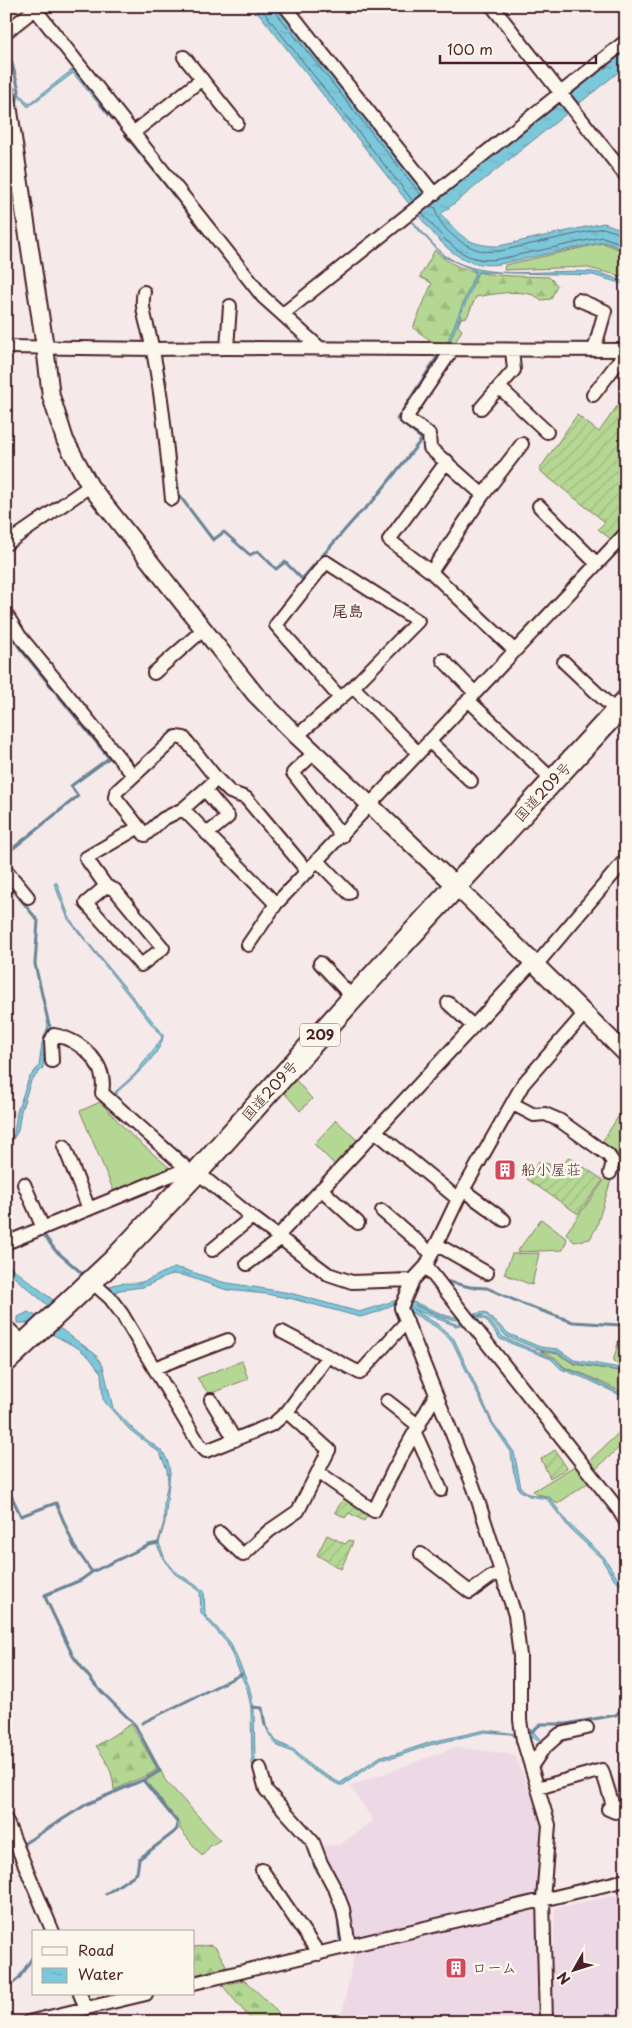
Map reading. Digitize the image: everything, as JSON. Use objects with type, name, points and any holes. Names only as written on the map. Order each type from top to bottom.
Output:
[{"type":"highway","name":"国道209号","points":[[6,1361],[92,1282],[621,706]]},
{"type":"street","points":[[285,6],[434,194]]},
{"type":"street","points":[[492,6],[626,176]]},
{"type":"street","points":[[6,32],[36,9],[263,297],[320,348]]},
{"type":"street","points":[[283,314],[626,41]]},
{"type":"street","points":[[184,57],[238,123]]},
{"type":"street","points":[[133,133],[202,78]]},
{"type":"street","points":[[6,92],[51,396],[65,440],[90,486],[255,694],[314,753],[456,886],[626,1054]]},
{"type":"street","points":[[144,292],[142,297],[144,312],[159,380],[172,498]]},
{"type":"street","points":[[579,300],[605,311],[594,350]]},
{"type":"street","points":[[227,348],[230,306]]},
{"type":"street","points":[[6,347],[626,351]]},
{"type":"street","points":[[452,350],[406,418],[429,434],[430,448],[447,461],[483,495]]},
{"type":"street","points":[[480,408],[514,370],[512,350]]},
{"type":"street","points":[[593,395],[626,351]]},
{"type":"street","points":[[499,388],[547,432]]},
{"type":"street","points":[[431,572],[483,495],[522,444]]},
{"type":"street","points":[[447,461],[389,540],[431,572],[514,651]]},
{"type":"street","points":[[6,544],[90,486]]},
{"type":"street","points":[[539,506],[596,563]]},
{"type":"street","points":[[248,945],[276,904],[342,836],[596,563],[623,542]]},
{"type":"street","points":[[297,736],[353,687],[418,621],[326,562],[276,625],[340,698]]},
{"type":"street","points":[[6,614],[18,635],[133,775]]},
{"type":"street","points":[[154,673],[204,630]]},
{"type":"street","points":[[443,660],[472,696],[553,780]]},
{"type":"street","points":[[564,662],[621,706]]},
{"type":"street","points":[[353,687],[418,753]]},
{"type":"street","points":[[218,779],[183,808],[163,820],[145,835],[115,797],[116,792],[133,775],[176,737],[184,738],[230,792],[246,798],[308,872]]},
{"type":"street","points":[[429,741],[471,781]]},
{"type":"street","points":[[314,753],[293,773],[342,836]]},
{"type":"street","points":[[205,790],[228,817],[207,834]]},
{"type":"street","points":[[183,808],[276,904]]},
{"type":"street","points":[[106,886],[86,903],[141,965],[163,948],[114,890],[106,886],[86,858],[139,827]]},
{"type":"street","points":[[247,1264],[278,1238],[321,1189],[534,963],[626,859]]},
{"type":"street","points":[[318,861],[349,893]]},
{"type":"street","points":[[6,870],[28,897]]},
{"type":"street","points":[[320,963],[353,998]]},
{"type":"street","points":[[448,1003],[473,1026]]},
{"type":"street","points":[[546,2022],[543,1899],[549,1825],[523,1740],[520,1720],[520,1656],[515,1615],[474,1488],[401,1308],[413,1280],[426,1266],[460,1194],[524,1084],[585,1013]]},
{"type":"street","points":[[52,1061],[51,1041],[54,1035],[66,1037],[80,1045],[91,1056],[102,1074],[104,1084],[102,1093],[193,1172],[328,1274],[352,1282],[413,1280]]},
{"type":"street","points":[[513,1104],[534,1115],[545,1114],[559,1120],[608,1155],[613,1162],[610,1173]]},
{"type":"street","points":[[375,1131],[460,1194],[504,1220]]},
{"type":"street","points":[[64,1146],[89,1209]]},
{"type":"street","points":[[6,1243],[89,1209],[193,1172]]},
{"type":"street","points":[[24,1184],[43,1228]]},
{"type":"street","points":[[321,1189],[358,1223]]},
{"type":"street","points":[[382,1211],[434,1248],[487,1273]]},
{"type":"street","points":[[212,1250],[252,1217]]},
{"type":"street","points":[[426,1266],[618,1509],[626,1522]]},
{"type":"street","points":[[92,1282],[110,1298],[122,1314],[199,1444],[206,1451],[273,1424],[287,1412],[328,1356]]},
{"type":"street","points":[[282,1332],[360,1374],[407,1321]]},
{"type":"street","points":[[6,1329],[24,1346]]},
{"type":"street","points":[[154,1368],[228,1340]]},
{"type":"street","points":[[318,1472],[374,1511],[393,1471],[436,1394]]},
{"type":"street","points":[[211,1400],[235,1440]]},
{"type":"street","points":[[387,1400],[417,1430],[441,1490]]},
{"type":"street","points":[[220,1533],[243,1555],[280,1522],[298,1511],[329,1450],[287,1412]]},
{"type":"street","points":[[421,1554],[470,1592],[492,1576],[501,1573]]},
{"type":"street","points":[[531,1767],[543,1749],[560,1734],[587,1728]]},
{"type":"street","points":[[260,1768],[266,1790],[313,1842],[320,1863],[336,1890],[343,1909],[348,1946]]},
{"type":"street","points":[[538,1788],[602,1770],[615,1812],[608,1809]]},
{"type":"street","points":[[6,1820],[52,1930]]},
{"type":"street","points":[[262,1870],[319,1954]]},
{"type":"street","points":[[195,1983],[626,1880]]},
{"type":"street","points":[[81,1996],[86,2008]]},
{"type":"street","points":[[28,2022],[137,1996]]},
{"type":"shaded area","points":[[456,1747],[515,1755],[541,1821],[538,1908],[541,2022],[339,2022],[353,1959],[348,1900],[317,1846],[340,1845],[373,1820],[350,1786]]},
{"type":"shaded area","points":[[626,1893],[626,2022],[551,2022],[555,1908]]},
{"type":"green space","points":[[603,243],[626,252],[626,277],[584,267],[504,270],[505,265]]},
{"type":"green space","points":[[435,250],[446,260],[459,267],[488,274],[549,277],[557,285],[551,299],[541,300],[535,296],[520,293],[501,293],[476,297],[467,317],[461,318],[458,326],[462,330],[453,346],[436,344],[413,328],[432,283],[420,277]]},
{"type":"green space","points":[[620,402],[626,406],[626,526],[612,540],[598,529],[605,522],[539,470],[577,415],[599,432]]},
{"type":"green space","points":[[294,1078],[312,1099],[300,1111],[282,1090]]},
{"type":"green space","points":[[100,1102],[131,1135],[172,1170],[115,1194],[80,1111]]},
{"type":"green space","points":[[618,1117],[626,1124],[626,1159],[602,1142]]},
{"type":"green space","points":[[336,1120],[358,1141],[335,1165],[314,1144]]},
{"type":"green space","points":[[569,1157],[603,1180],[578,1214],[527,1179],[539,1161],[561,1168]]},
{"type":"green space","points":[[606,1178],[611,1180],[596,1228],[590,1239],[574,1242],[566,1233]]},
{"type":"green space","points":[[541,1219],[567,1239],[563,1250],[517,1252]]},
{"type":"green space","points":[[539,1253],[532,1285],[504,1274],[512,1254]]},
{"type":"green space","points":[[622,1328],[626,1329],[626,1367],[613,1362]]},
{"type":"green space","points":[[540,1351],[558,1354],[574,1364],[626,1372],[626,1394],[564,1367],[556,1358]]},
{"type":"green space","points":[[242,1361],[248,1379],[209,1394],[197,1378]]},
{"type":"green space","points":[[626,1426],[626,1441],[595,1470],[588,1462]]},
{"type":"green space","points":[[555,1450],[567,1468],[550,1478],[541,1459]]},
{"type":"green space","points":[[578,1464],[591,1481],[557,1504],[547,1496],[533,1491]]},
{"type":"green space","points":[[346,1495],[368,1515],[364,1521],[349,1513],[345,1518],[335,1512]]},
{"type":"green space","points":[[327,1535],[345,1544],[349,1540],[353,1542],[341,1569],[317,1555]]},
{"type":"green space","points":[[131,1724],[158,1770],[114,1790],[109,1767],[96,1746]]},
{"type":"green space","points":[[161,1771],[165,1780],[220,1840],[210,1846],[202,1856],[180,1829],[180,1824],[146,1781]]},
{"type":"green space","points":[[211,1945],[216,1948],[227,1967],[195,1975],[195,1947]]},
{"type":"green space","points":[[245,1980],[272,2006],[285,2022],[253,2022],[222,1985]]},
{"type":"water","points":[[253,6],[277,6],[433,203],[626,51],[626,66],[441,214],[460,234],[472,242],[488,246],[499,246],[604,223],[626,231],[626,250],[603,242],[500,264],[486,265],[463,259],[453,252],[435,236],[419,216],[412,220],[441,252],[462,264],[498,272],[593,272],[626,282],[626,285],[593,275],[478,272],[449,344],[447,343],[476,271],[444,257],[410,221],[292,315],[289,312],[417,214]]},
{"type":"water","points":[[72,70],[75,71],[114,119],[112,120],[73,73],[28,107],[18,95],[19,93],[29,104]]},
{"type":"water","points":[[124,135],[216,246],[215,248]]},
{"type":"water","points":[[55,882],[74,925],[163,1034],[162,1041],[158,1049],[137,1074],[117,1092],[117,1096],[136,1115],[191,1161],[190,1164],[116,1098],[115,1092],[135,1074],[162,1038],[68,919]]},
{"type":"water","points":[[49,1023],[51,1025],[45,1041],[43,1068],[31,1081],[21,1111],[18,1131],[6,1150],[6,1146],[14,1134],[17,1112],[29,1078],[39,1066],[42,1043]]},
{"type":"water","points":[[6,1263],[53,1300],[62,1302],[52,1309],[6,1270]]},
{"type":"water","points":[[174,1268],[183,1269],[222,1282],[290,1293],[359,1312],[397,1300],[416,1303],[447,1316],[462,1318],[462,1321],[446,1318],[415,1305],[453,1323],[457,1324],[463,1321],[464,1324],[456,1326],[413,1309],[440,1326],[454,1339],[493,1423],[514,1452],[521,1488],[529,1494],[549,1497],[568,1523],[604,1557],[626,1589],[613,1578],[601,1558],[570,1529],[547,1499],[529,1496],[519,1490],[513,1469],[511,1452],[492,1424],[452,1341],[436,1327],[399,1305],[392,1305],[378,1312],[360,1317],[293,1299],[227,1290],[186,1276],[173,1274],[143,1287],[112,1293],[107,1289],[117,1284],[142,1282]]},
{"type":"water","points":[[28,1312],[58,1327],[95,1354],[103,1366],[113,1408],[135,1431],[163,1452],[168,1462],[170,1473],[165,1522],[159,1543],[165,1559],[175,1571],[204,1591],[205,1615],[230,1642],[249,1686],[254,1708],[255,1764],[261,1791],[305,1838],[334,1896],[343,1938],[339,1940],[337,1918],[331,1894],[326,1883],[314,1868],[306,1843],[259,1793],[252,1763],[251,1707],[247,1689],[227,1643],[201,1613],[200,1591],[175,1574],[165,1562],[157,1545],[164,1522],[164,1502],[168,1482],[167,1470],[160,1453],[130,1430],[108,1406],[103,1399],[101,1373],[89,1357],[78,1348],[31,1323],[18,1323],[18,1317]]},
{"type":"water","points":[[485,1312],[509,1334],[540,1347],[558,1349],[574,1360],[626,1369],[626,1372],[574,1363],[558,1353],[540,1350],[506,1336],[486,1315],[475,1316],[474,1314]]},
{"type":"water","points":[[480,1316],[488,1319],[503,1337],[555,1359],[564,1368],[586,1376],[626,1396],[626,1398],[561,1369],[551,1359],[500,1339],[486,1320],[476,1319],[475,1317]]},
{"type":"water","points":[[264,1723],[276,1741],[294,1750],[312,1767],[340,1783],[381,1756],[393,1755],[431,1742],[485,1730],[517,1734],[525,1733],[531,1729],[543,1743],[537,1739],[527,1737],[516,1738],[511,1734],[485,1732],[430,1745],[393,1758],[382,1758],[343,1785],[339,1785],[311,1769],[292,1752],[278,1746],[271,1738]]},
{"type":"waterway","points":[[6,41],[19,90],[16,105]]},
{"type":"waterway","points":[[168,411],[179,495],[213,540],[224,532],[250,555],[258,551],[276,569],[285,562],[302,579],[357,516],[373,501],[422,439],[397,419],[437,357]]},
{"type":"waterway","points":[[162,367],[166,382],[165,390]]},
{"type":"waterway","points":[[6,627],[19,647],[109,758],[71,786],[78,796],[6,854]]},
{"type":"waterway","points":[[6,881],[38,921],[35,964],[49,1025]]},
{"type":"waterway","points":[[41,1231],[55,1250],[85,1276]]},
{"type":"waterway","points":[[397,1274],[408,1274]]},
{"type":"waterway","points":[[445,1281],[470,1287],[487,1288],[523,1304],[573,1322],[626,1327]]},
{"type":"waterway","points":[[6,1485],[21,1516],[56,1503],[74,1546],[92,1572],[81,1580],[45,1595]]},
{"type":"waterway","points":[[92,1572],[149,1545],[158,1543]]},
{"type":"waterway","points":[[45,1597],[73,1656],[96,1686],[135,1725],[160,1771],[143,1780],[177,1822],[177,1829],[173,1833],[139,1859],[137,1873],[106,1894]]},
{"type":"waterway","points":[[142,1723],[242,1674]]},
{"type":"waterway","points":[[530,1733],[541,1724],[566,1724],[616,1715],[626,1704]]},
{"type":"waterway","points":[[252,1707],[262,1708],[265,1725]]},
{"type":"waterway","points":[[20,1846],[87,1804],[143,1780]]},
{"type":"waterway","points":[[6,1854],[14,1849]]},
{"type":"waterway","points":[[6,1989],[19,1978],[32,1958]]},
{"type":"place","name":"船小屋荘","points":[[505,1170]]},
{"type":"place","name":"ローム","points":[[456,1968]]},
{"type":"district","name":"尾島","points":[[348,611]]}]
